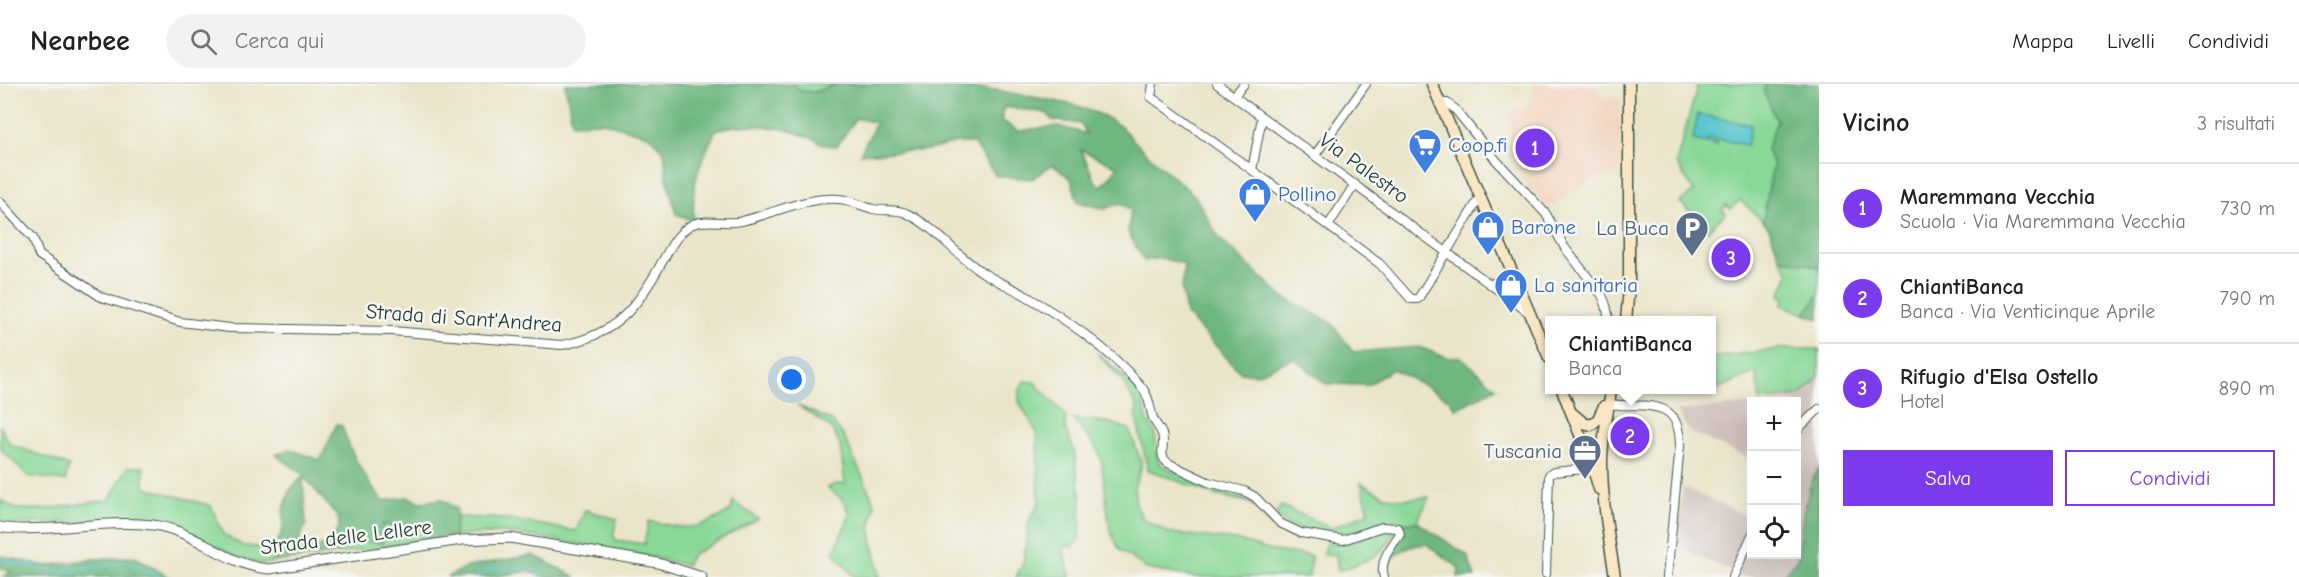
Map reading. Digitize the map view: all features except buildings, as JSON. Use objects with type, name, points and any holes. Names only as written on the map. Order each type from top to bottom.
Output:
[{"type":"main road","points":[[1626,316],[1629,288],[1629,84]]},
{"type":"main road","points":[[1432,85],[1545,349]]},
{"type":"main road","points":[[1564,394],[1583,443],[1597,465]]},
{"type":"main road","points":[[1572,412],[1584,423],[1594,424],[1601,415],[1609,394]]},
{"type":"main road","points":[[1610,394],[1610,404],[1597,465],[1615,577]]},
{"type":"main road","points":[[1583,443],[1584,435],[1589,430],[1598,431],[1603,441]]},
{"type":"main road","points":[[1583,443],[1591,449],[1597,448],[1603,441]]},
{"type":"street","points":[[1153,84],[1150,97],[1384,268],[1408,298],[1418,299],[1480,197]]},
{"type":"street","name":"Via Palestro","points":[[1217,84],[1489,281],[1529,313]]},
{"type":"street","points":[[1234,96],[1244,84]]},
{"type":"street","points":[[1315,155],[1366,84]]},
{"type":"street","points":[[1439,103],[1447,103],[1455,109],[1496,160],[1546,214],[1565,249],[1602,295],[1608,316]]},
{"type":"street","points":[[1252,170],[1262,117]]},
{"type":"street","points":[[1328,226],[1355,184]]},
{"type":"street","name":"Strada di Sant'Andrea","points":[[0,202],[33,238],[39,255],[101,297],[180,322],[230,328],[392,331],[562,345],[592,337],[617,322],[642,297],[681,232],[694,223],[741,221],[818,198],[848,200],[874,209],[895,210],[918,220],[980,271],[1096,341],[1112,355],[1148,396],[1153,418],[1162,434],[1161,453],[1163,459],[1168,463],[1208,482],[1244,491],[1255,497],[1280,523],[1302,533],[1344,540],[1382,527],[1398,528],[1400,534],[1389,548],[1382,566],[1384,577]]},
{"type":"street","points":[[1489,281],[1498,285],[1504,284],[1510,279],[1512,272]]},
{"type":"street","points":[[1610,404],[1658,406],[1669,413],[1678,429],[1680,446],[1667,577]]},
{"type":"street","points":[[1801,427],[1819,409]]},
{"type":"street","points":[[1546,574],[1549,475],[1554,472],[1597,465]]},
{"type":"street","name":"Strada delle Lellere","points":[[0,527],[17,529],[106,524],[154,525],[179,533],[240,564],[269,569],[462,540],[510,538],[658,562],[702,577]]},
{"type":"street","points":[[1733,577],[1747,546]]},
{"type":"shaded area","points":[[1534,84],[1594,84],[1605,99],[1620,98],[1620,175],[1592,178],[1549,208],[1527,186],[1506,116],[1533,102]]},
{"type":"shaded area","points":[[1819,377],[1819,468],[1811,483],[1801,533],[1801,397],[1790,397],[1801,395]]},
{"type":"shaded area","points":[[1747,404],[1747,457],[1691,433],[1676,411]]},
{"type":"shaded area","points":[[1683,487],[1747,516],[1747,559],[1798,559],[1782,577],[1738,577],[1739,574],[1676,547]]},
{"type":"green space","points":[[565,84],[792,84],[801,91],[816,92],[836,84],[937,84],[996,90],[1075,105],[1104,116],[1120,126],[1146,153],[1195,196],[1219,238],[1284,298],[1331,322],[1353,352],[1419,347],[1449,358],[1460,356],[1496,388],[1456,409],[1449,399],[1393,369],[1368,385],[1326,384],[1294,358],[1257,374],[1240,372],[1186,314],[1182,290],[1184,264],[1161,258],[1144,261],[1128,232],[1131,210],[1120,203],[1105,209],[1078,202],[1071,179],[1052,165],[1032,179],[996,176],[973,143],[956,143],[928,150],[860,154],[876,123],[856,118],[837,146],[823,144],[795,132],[773,127],[739,126],[716,130],[697,174],[693,207],[694,221],[676,214],[667,179],[664,152],[650,136],[603,122],[572,123]],"holes":[[[1004,107],[1047,113],[1052,120],[1081,124],[1087,134],[1058,126],[1018,131],[1001,120]],[[1081,150],[1118,167],[1102,186],[1096,183]]]},
{"type":"green space","points":[[792,84],[836,84],[819,91],[809,92]]},
{"type":"green space","points":[[1698,84],[1765,84],[1764,92],[1777,121],[1767,149],[1773,165],[1763,221],[1740,200],[1730,209],[1726,205],[1722,209],[1726,213],[1708,231],[1680,202],[1694,191],[1676,163]]},
{"type":"green space","points":[[1765,84],[1819,84],[1819,267],[1780,258],[1769,228],[1763,221],[1773,165],[1767,149],[1777,121],[1764,92]]},
{"type":"green space","points":[[1780,258],[1819,267],[1819,294],[1805,314],[1782,305],[1785,298],[1780,295],[1789,274]]},
{"type":"green space","points":[[1819,294],[1819,319],[1805,314]]},
{"type":"green space","points":[[1780,349],[1819,349],[1819,377],[1801,395],[1759,397],[1756,372],[1716,390],[1716,357]]},
{"type":"green space","points":[[1097,353],[1126,378],[1141,396],[1148,421],[1155,432],[1157,459],[1161,465],[1206,487],[1245,499],[1258,508],[1269,521],[1291,538],[1270,525],[1259,510],[1248,502],[1218,496],[1148,470],[1136,417],[1137,407],[1121,379]]},
{"type":"green space","points":[[1024,381],[1034,382],[1066,416],[1065,428],[1074,450],[1081,498],[1080,538],[1074,546],[1063,547],[1070,577],[1016,577],[1023,564],[1029,520],[1039,504],[1037,433],[1019,402],[1019,392]]},
{"type":"green space","points":[[797,405],[832,421],[844,437],[875,504],[870,529],[880,577],[854,577],[834,552],[850,514],[843,500],[827,488],[836,484],[845,484],[840,445],[831,428]]},
{"type":"green space","points":[[1073,419],[1107,422],[1129,429],[1141,461],[1141,468],[1134,487],[1136,504],[1143,519],[1169,533],[1236,540],[1268,550],[1311,556],[1309,577],[1193,577],[1147,569],[1119,549],[1110,530],[1102,464],[1098,450]]},
{"type":"green space","points":[[337,424],[342,426],[359,465],[383,501],[407,497],[421,502],[442,499],[457,509],[454,536],[427,540],[423,524],[399,528],[383,524],[382,543],[349,541],[335,554],[275,562],[274,548],[283,530],[283,512],[290,490],[304,475],[276,455],[289,449],[320,460]],"holes":[[[306,479],[338,517],[339,526],[330,544],[320,546],[298,544],[306,524],[303,480]]]},
{"type":"green space","points":[[0,426],[10,444],[69,466],[65,481],[28,476],[2,450]]},
{"type":"green space","points":[[128,467],[144,467],[144,487],[211,506],[224,535],[243,546],[274,548],[275,562],[262,564],[236,557],[194,534],[154,520],[9,524],[0,521],[0,500],[16,509],[45,509],[109,500]]},
{"type":"green space","points":[[1819,468],[1819,577],[1782,577],[1798,559],[1801,559],[1803,515],[1811,483]]},
{"type":"green space","points":[[1361,483],[1378,493],[1393,498],[1429,497],[1417,522],[1387,523],[1342,538],[1287,525],[1276,514],[1281,506],[1332,528],[1369,512]]},
{"type":"green space","points":[[733,501],[758,519],[692,555],[686,565],[523,535],[500,533],[454,536],[457,517],[508,519],[576,531],[585,510],[617,519],[613,535],[616,540],[644,544],[649,521],[691,527],[731,511]]},
{"type":"green space","points":[[1417,522],[1467,555],[1475,577],[1458,577],[1459,568],[1426,544],[1405,549],[1389,563],[1386,561],[1392,549],[1404,535],[1402,524]]},
{"type":"green space","points":[[383,524],[399,528],[423,524],[427,540],[335,554],[349,541],[382,543]]},
{"type":"green space","points":[[1389,530],[1395,531],[1385,547],[1371,558],[1355,565],[1338,571],[1336,554],[1324,555],[1326,543],[1349,543]]},
{"type":"green space","points":[[533,555],[576,577],[542,577],[529,571],[491,577],[447,577],[467,567]]},
{"type":"green space","points":[[0,556],[47,566],[93,559],[136,557],[169,577],[3,577],[12,572],[0,569]]},
{"type":"water","points":[[1698,114],[1751,125],[1747,145],[1708,137],[1707,140],[1717,142],[1716,145],[1693,140]]},
{"type":"waterway","points":[[0,559],[65,573],[127,562],[159,577]]},
{"type":"waterway","points":[[477,577],[490,569],[533,570],[543,577]]},
{"type":"place","name":"Maremmana Vecchia","points":[[1535,148]]},
{"type":"place","name":"Coop.fi","points":[[1425,174]]},
{"type":"place","name":"Pollino","points":[[1255,223]]},
{"type":"place","name":"Barone","points":[[1488,256]]},
{"type":"place","name":"La Buca","points":[[1692,257]]},
{"type":"place","name":"Rifugio d'Elsa Ostello","points":[[1731,258]]},
{"type":"place","name":"La sanitaria","points":[[1511,314]]},
{"type":"place","name":"ChiantiBanca","points":[[1630,436]]},
{"type":"place","name":"Tuscania","points":[[1585,480]]}]
